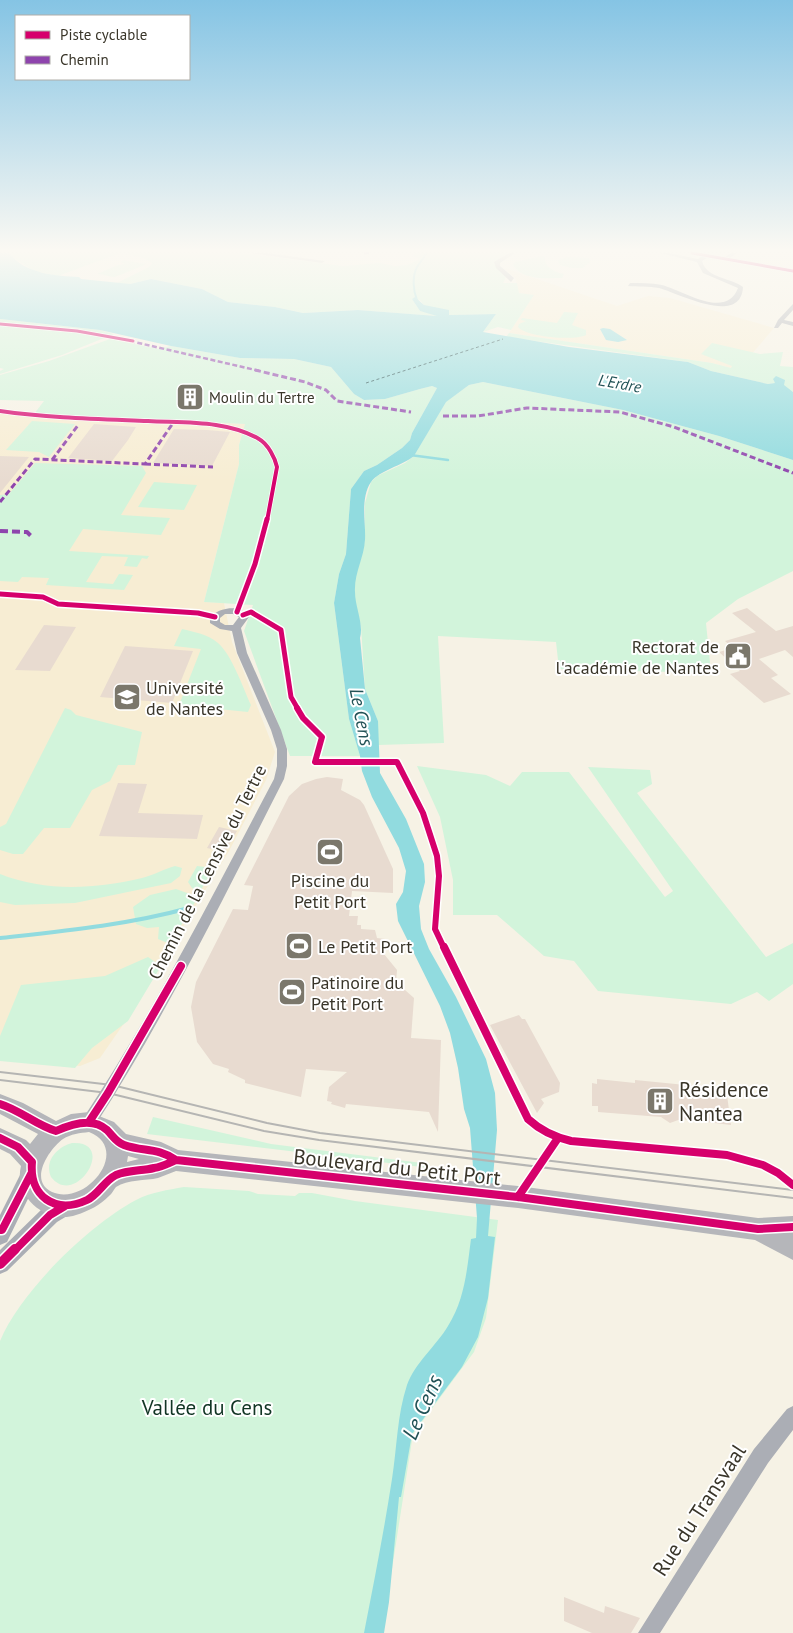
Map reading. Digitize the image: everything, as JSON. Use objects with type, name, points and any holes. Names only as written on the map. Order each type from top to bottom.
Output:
[{"type":"main road","points":[[0,1104],[13,1108],[46,1128],[56,1131]]},
{"type":"main road","points":[[89,1122],[103,1127],[115,1140],[118,1161],[111,1178],[91,1198],[78,1204],[65,1206],[54,1204],[40,1197],[33,1185],[32,1168],[44,1140],[56,1131],[74,1123],[89,1122]]},
{"type":"main road","points":[[0,1138],[18,1147],[32,1168]]},
{"type":"main road","name":"Boulevard du Petit Port","points":[[115,1140],[124,1145],[164,1152],[176,1160]]},
{"type":"main road","name":"Boulevard du Petit Port","points":[[111,1178],[135,1170],[158,1167],[176,1160],[518,1197],[758,1229],[793,1227]]},
{"type":"main road","name":"Boulevard du Petit Port","points":[[758,1229],[793,1248]]},
{"type":"street","points":[[0,594],[43,597],[58,604],[198,613],[215,617],[215,623],[219,627],[236,627]]},
{"type":"street","name":"Chemin de la Censive du Tertre","points":[[89,1122],[108,1093],[184,961],[279,779],[282,766],[282,749],[276,730],[242,653],[236,627],[242,624],[244,619],[240,612],[226,611],[215,617]]},
{"type":"street","points":[[1,1232],[32,1168]]},
{"type":"street","points":[[0,1264],[50,1215],[65,1206]]},
{"type":"street","name":"Rue du Transvaal","points":[[648,1633],[761,1456],[793,1414]]},
{"type":"shaded area","points":[[511,329],[773,329],[738,370],[712,363],[509,333]]},
{"type":"shaded area","name":"Université de Nantes","points":[[0,413],[245,424],[239,445],[239,464],[204,602],[224,603],[232,642],[275,752],[266,780],[229,851],[127,1019],[100,1058],[80,1066],[0,1059]]},
{"type":"green space","points":[[0,329],[93,329],[114,334],[62,355],[0,374],[0,371],[4,369],[0,368]]},
{"type":"green space","points":[[522,329],[584,329],[586,330],[586,335],[561,338],[540,336]]},
{"type":"green space","points":[[509,333],[712,363],[731,368],[732,366],[701,354],[712,343],[760,354],[783,352],[780,366],[793,367],[793,392],[773,380],[776,383],[768,384],[711,371],[688,362],[506,337]]},
{"type":"green space","points":[[110,339],[158,349],[171,346],[240,358],[294,359],[331,367],[354,394],[364,400],[385,399],[432,386],[437,388],[410,440],[402,448],[377,465],[364,471],[351,489],[346,554],[339,574],[334,603],[349,719],[360,756],[290,756],[244,631],[253,605],[204,602],[239,464],[239,445],[245,424],[34,414],[44,401],[0,400],[0,375],[49,361]]},
{"type":"green space","points":[[483,382],[623,410],[719,436],[793,460],[793,571],[738,599],[706,623],[711,673],[559,669],[556,642],[438,636],[444,743],[378,745],[378,721],[365,689],[361,626],[355,607],[355,574],[361,559],[365,540],[365,503],[371,482],[377,476],[405,463],[414,456],[445,402],[469,385]]},
{"type":"green space","points":[[32,421],[75,424],[49,457],[39,452],[6,450]]},
{"type":"green space","points":[[35,463],[142,466],[146,473],[121,515],[170,518],[161,535],[83,529],[69,551],[149,556],[147,559],[142,558],[137,567],[124,566],[128,557],[102,556],[86,582],[113,584],[119,574],[133,575],[124,590],[46,585],[49,578],[22,577],[18,582],[0,581],[0,495],[9,494]]},
{"type":"green space","points":[[154,482],[197,485],[184,510],[138,507]]},
{"type":"green space","points":[[182,629],[210,637],[223,648],[251,705],[248,712],[179,705],[201,649],[174,646]]},
{"type":"green space","points":[[65,708],[71,710],[76,715],[142,732],[135,765],[118,765],[110,781],[92,790],[70,828],[44,828],[23,854],[13,854],[0,850],[0,827],[6,824]]},
{"type":"green space","points":[[417,766],[486,775],[510,786],[522,772],[569,772],[665,897],[673,891],[588,767],[650,770],[652,784],[637,793],[766,957],[793,943],[793,984],[769,1001],[757,992],[731,1004],[598,991],[574,961],[544,956],[497,915],[453,915],[453,880],[440,817]]},
{"type":"green space","points":[[175,866],[182,868],[180,876],[171,883],[75,903],[15,905],[0,902],[0,874],[35,884],[70,887],[124,882],[142,878]]},
{"type":"green space","points":[[197,866],[213,868],[200,892],[192,888],[188,882]]},
{"type":"green space","points":[[176,889],[198,897],[170,944],[158,939],[159,927],[147,928],[136,924],[133,907],[150,895]]},
{"type":"green space","points":[[148,957],[161,966],[128,1021],[92,1048],[75,1068],[0,1061],[0,1036],[21,985],[105,976]]},
{"type":"green space","points":[[153,1117],[271,1144],[430,1164],[430,1168],[147,1134]]},
{"type":"green space","points":[[72,1143],[85,1145],[92,1152],[92,1161],[88,1171],[81,1180],[71,1185],[61,1185],[51,1177],[49,1166],[53,1155],[57,1151]]},
{"type":"green space","name":"Vallée du Cens","points":[[184,1187],[295,1196],[299,1193],[312,1193],[355,1201],[498,1220],[486,1318],[474,1352],[413,1434],[382,1633],[0,1633],[0,1341],[24,1301],[58,1261],[78,1242],[118,1211],[136,1200],[148,1195]]},
{"type":"water","points":[[93,329],[485,329],[483,332],[569,347],[688,362],[711,371],[768,384],[775,383],[773,379],[776,376],[785,380],[784,385],[793,392],[793,460],[719,436],[623,410],[483,382],[469,385],[446,402],[414,456],[380,474],[371,482],[368,488],[364,510],[364,547],[356,578],[355,592],[361,627],[360,638],[365,689],[378,721],[380,773],[406,819],[424,864],[425,882],[419,906],[421,929],[429,949],[456,997],[486,1059],[495,1093],[497,1130],[488,1236],[495,1237],[488,1298],[478,1337],[462,1367],[412,1434],[401,1497],[399,1497],[389,1602],[384,1633],[364,1633],[389,1498],[404,1396],[415,1369],[454,1316],[462,1295],[471,1239],[476,1238],[477,1218],[470,1128],[464,1109],[458,1068],[450,1033],[440,1006],[398,921],[396,904],[403,892],[406,871],[399,848],[372,797],[362,771],[360,756],[349,719],[334,603],[339,574],[346,554],[351,489],[364,471],[377,465],[402,448],[410,440],[437,388],[432,386],[385,399],[364,400],[354,394],[331,367],[294,359],[240,358],[171,346]]},
{"type":"water","points":[[600,329],[610,329],[627,340],[618,342],[606,340]]},
{"type":"building","points":[[94,424],[136,427],[112,461],[68,458]]},
{"type":"building","points":[[174,429],[230,432],[212,466],[153,463]]},
{"type":"building","points":[[0,456],[29,457],[0,493]]},
{"type":"building","name":"Rectorat de l'académie de Nantes","points":[[747,608],[776,631],[793,626],[793,657],[785,650],[759,659],[778,675],[771,678],[791,694],[764,703],[730,674],[740,671],[719,652],[733,648],[725,641],[756,632],[732,613]]},
{"type":"building","points":[[44,625],[76,627],[50,671],[15,670]]},
{"type":"building","points":[[125,646],[193,651],[172,703],[100,697]]},
{"type":"building","name":"Le Petit Port","points":[[327,777],[343,779],[341,790],[360,800],[364,805],[393,869],[393,893],[352,891],[349,916],[358,916],[357,925],[361,925],[361,929],[375,930],[377,938],[385,939],[384,954],[397,970],[396,982],[414,998],[411,1038],[441,1040],[438,1132],[429,1112],[346,1104],[345,1108],[331,1104],[332,1102],[327,1101],[329,1087],[347,1072],[306,1069],[301,1097],[245,1083],[245,1080],[228,1072],[229,1069],[213,1064],[197,1042],[191,1007],[196,982],[233,909],[248,910],[253,886],[244,885],[289,796],[302,784]]},
{"type":"building","points":[[118,783],[147,784],[138,813],[203,815],[197,839],[99,836]]},
{"type":"building","points":[[219,827],[237,831],[225,852],[207,848]]},
{"type":"building","points":[[519,1015],[522,1019],[525,1019],[560,1083],[559,1092],[541,1099],[544,1103],[537,1113],[490,1025]]},
{"type":"building","name":"Résidence Nantea","points":[[597,1079],[635,1083],[635,1080],[716,1088],[716,1094],[727,1095],[731,1125],[681,1119],[670,1123],[661,1117],[598,1112],[598,1106],[592,1106],[592,1083],[597,1084]]},
{"type":"building","points":[[564,1597],[604,1613],[605,1606],[640,1618],[631,1633],[592,1633],[564,1621]]},
{"type":"waterway","points":[[410,455],[448,460]]},
{"type":"waterway","points":[[0,938],[119,923],[189,908]]},
{"type":"ferry route","points":[[366,383],[503,339]]},
{"type":"tram line","points":[[0,1072],[112,1085],[267,1123],[320,1133],[793,1190]]},
{"type":"tram line","points":[[0,1080],[108,1093],[264,1131],[319,1140],[793,1198]]},
{"type":"marked path","points":[[130,341],[305,382],[326,390],[337,401],[411,412]]},
{"type":"marked path","points":[[443,416],[478,416],[527,408],[620,412],[674,427],[793,473]]},
{"type":"marked path","points":[[0,502],[35,459],[145,464],[173,423]]},
{"type":"marked path","points":[[52,460],[79,424]]},
{"type":"marked path","points":[[145,464],[213,467]]},
{"type":"marked path","points":[[0,531],[27,532],[31,536]]},
{"type":"cycle path","points":[[57,329],[133,341]]},
{"type":"cycle path","points":[[0,411],[35,416],[200,424],[232,428],[262,440],[275,459],[277,467],[265,530],[255,564],[237,612]]},
{"type":"cycle path","points":[[0,594],[43,597],[58,604],[198,613],[215,617]]},
{"type":"cycle path","points":[[243,615],[251,612],[281,630],[291,697],[303,718],[322,737],[315,762],[397,762],[423,813],[437,856],[439,876],[435,929],[528,1119],[548,1133],[571,1141],[727,1155],[746,1159],[771,1168],[793,1185]]},
{"type":"cycle path","points":[[89,1122],[108,1093],[181,966]]},
{"type":"cycle path","points":[[0,1104],[13,1108],[46,1128],[56,1131],[74,1123],[96,1124],[106,1129],[115,1140],[124,1145],[164,1152],[176,1160]]},
{"type":"cycle path","points":[[0,1138],[18,1147],[32,1162],[31,1174],[33,1184],[38,1192],[45,1199],[63,1205],[89,1199],[110,1179],[120,1174],[159,1167],[176,1160],[518,1197],[758,1229],[793,1227]]},
{"type":"cycle path","points":[[518,1197],[558,1138]]},
{"type":"cycle path","points":[[0,1230],[2,1230],[31,1174]]},
{"type":"cycle path","points":[[0,1264],[50,1215],[65,1206]]},
{"type":"place","name":"Moulin du Tertre","points":[[190,397]]},
{"type":"place","name":"Rectorat de l'académie de Nantes","points":[[738,656]]},
{"type":"place","name":"Université de Nantes","points":[[127,697]]},
{"type":"place","name":"Piscine du Petit Port","points":[[330,852]]},
{"type":"place","name":"Le Petit Port","points":[[299,946]]},
{"type":"place","name":"Patinoire du Petit Port","points":[[292,992]]},
{"type":"place","name":"Résidence Nantea","points":[[660,1101]]},
{"type":"water label","name":"L'Erdre","points":[[620,383]]},
{"type":"water label","name":"Le Cens","points":[[362,717]]},
{"type":"water label","name":"Le Cens","points":[[422,1407]]}]
